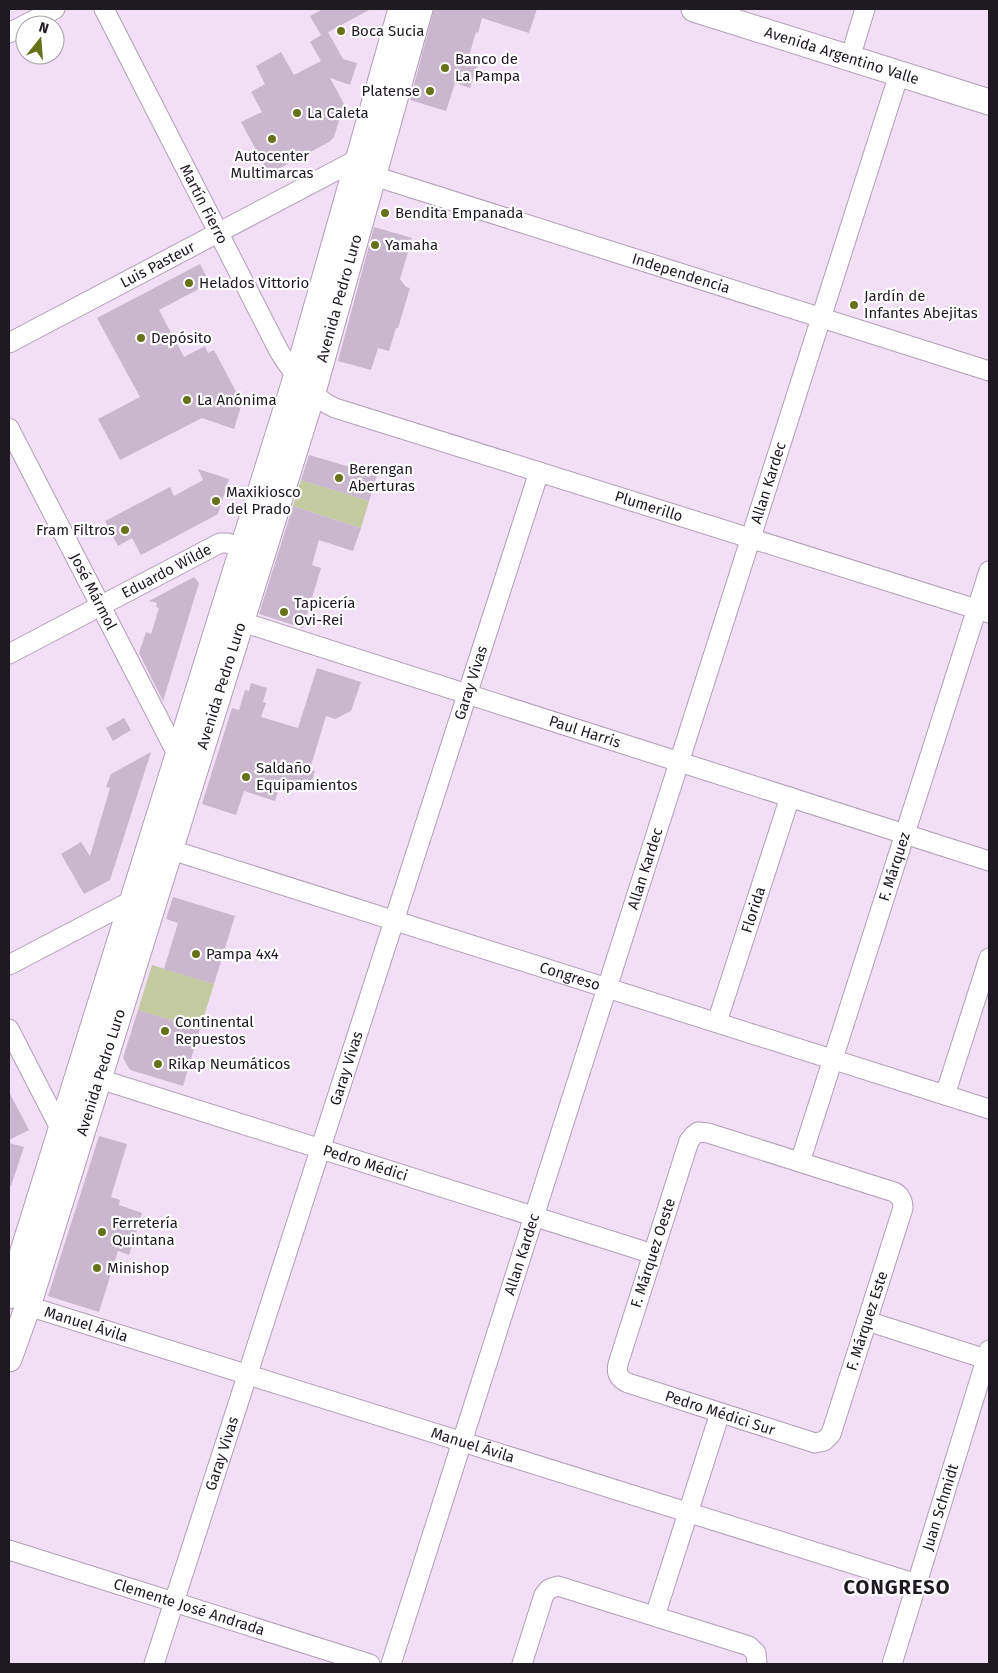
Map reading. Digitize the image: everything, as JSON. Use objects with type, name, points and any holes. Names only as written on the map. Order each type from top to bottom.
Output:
[{"type":"main road","name":"Avenida Pedro Luro","points":[[366,167],[401,9]]},
{"type":"main road","name":"Avenida Pedro Luro","points":[[9,1359],[19,1301],[61,1130],[59,1107],[89,1076],[160,846],[242,622],[305,383],[366,167],[420,9]]},
{"type":"main road","name":"Avenida Argentino Valle","points":[[694,9],[729,14],[850,58],[989,102]]},
{"type":"main road","name":"Avenida Pedro Luro","points":[[19,1301],[75,1157],[89,1076],[132,900],[160,846],[178,756],[240,557],[305,383]]},
{"type":"street","points":[[9,33],[55,9]]},
{"type":"street","name":"Martín Fierro","points":[[104,9],[279,351],[305,383]]},
{"type":"street","points":[[850,58],[865,9]]},
{"type":"street","name":"Allan Kardec","points":[[391,1664],[899,74]]},
{"type":"street","name":"Luis Pasteur","points":[[9,344],[218,232],[366,167]]},
{"type":"street","name":"Independencia","points":[[366,167],[821,318],[989,371]]},
{"type":"street","name":"Plumerillo","points":[[305,383],[322,402],[335,408],[983,611]]},
{"type":"street","name":"José Mármol","points":[[9,428],[178,756]]},
{"type":"street","name":"Garay Vivas","points":[[154,1664],[538,472]]},
{"type":"street","name":"Eduardo Wilde","points":[[9,654],[220,543],[228,543],[235,546],[240,557]]},
{"type":"street","points":[[240,557],[239,574],[242,622]]},
{"type":"street","name":"F. Márquez","points":[[800,1162],[905,834],[983,611],[989,571]]},
{"type":"street","name":"Paul Harris","points":[[242,622],[989,860]]},
{"type":"street","name":"Florida","points":[[717,1022],[790,797]]},
{"type":"street","name":"Congreso","points":[[160,846],[989,1109]]},
{"type":"street","points":[[9,965],[132,900]]},
{"type":"street","points":[[945,1095],[989,958]]},
{"type":"street","points":[[9,1029],[59,1107]]},
{"type":"street","name":"Pedro Médici","points":[[89,1076],[653,1254]]},
{"type":"street","points":[[61,1130],[75,1157]]},
{"type":"street","name":"F. Márquez Oeste","points":[[619,1376],[618,1364],[689,1141],[696,1134],[708,1133],[800,1162]]},
{"type":"street","name":"F. Márquez Este","points":[[800,1162],[894,1192],[901,1198],[903,1208],[831,1434],[824,1441]]},
{"type":"street","name":"Manuel Ávila","points":[[19,1301],[247,1375],[917,1584]]},
{"type":"street","points":[[867,1321],[988,1356]]},
{"type":"street","name":"Juan Schmidt","points":[[892,1664],[988,1356]]},
{"type":"street","name":"Pedro Médici Sur","points":[[619,1376],[628,1383],[720,1413],[815,1443],[824,1441]]},
{"type":"street","points":[[655,1616],[720,1413]]},
{"type":"street","name":"Clemente José Andrada","points":[[9,1550],[370,1664]]},
{"type":"street","points":[[522,1664],[543,1597],[551,1588],[561,1586],[749,1646],[757,1659]]},
{"type":"green space","points":[[301,480],[369,501],[361,528],[293,506]]},
{"type":"green space","points":[[152,965],[214,984],[200,1029],[138,1010]]},
{"type":"building","points":[[323,9],[371,9],[328,32],[343,59],[357,63],[350,85],[330,78],[344,104],[334,137],[329,142],[269,174],[241,122],[262,112],[251,92],[265,84],[256,66],[281,52],[294,75],[321,61],[310,42],[321,35],[310,16]]},
{"type":"building","points":[[434,9],[537,9],[529,33],[482,18],[467,63],[477,66],[470,88],[455,83],[446,111],[410,100]]},
{"type":"building","points":[[374,227],[412,238],[400,279],[406,287],[410,288],[398,328],[396,328],[389,351],[378,348],[371,370],[338,361]]},
{"type":"building","points":[[200,264],[210,283],[159,310],[184,357],[205,346],[208,353],[214,350],[242,403],[234,429],[202,418],[120,460],[98,419],[140,397],[97,318]]},
{"type":"building","name":"Berengan Aberturas","points":[[309,455],[377,475],[369,501],[301,480]]},
{"type":"building","points":[[198,469],[229,479],[218,514],[141,555],[132,538],[118,546],[105,521],[170,487],[174,496],[203,480]]},
{"type":"building","points":[[293,506],[361,528],[353,551],[319,540],[312,565],[321,568],[303,628],[259,614]]},
{"type":"building","points":[[194,577],[199,583],[163,701],[139,653],[146,632],[151,634],[159,608],[156,607],[157,603],[149,601]]},
{"type":"building","points":[[317,668],[361,682],[351,711],[335,719],[326,716],[310,769],[315,771],[310,788],[282,779],[275,801],[244,791],[236,815],[202,804],[232,708],[239,710],[245,690],[249,691],[251,683],[267,688],[263,702],[266,703],[261,717],[298,728]]},
{"type":"building","points":[[124,718],[131,730],[113,741],[106,728]]},
{"type":"building","points":[[151,752],[110,880],[84,894],[61,854],[81,842],[90,856],[110,788],[106,787],[111,774]]},
{"type":"building","name":"Pampa 4x4","points":[[173,897],[235,916],[214,984],[164,969],[178,923],[166,919]]},
{"type":"building","points":[[138,1010],[200,1029],[183,1086],[130,1070],[123,1058]]},
{"type":"building","points":[[9,1092],[29,1130],[9,1140]]},
{"type":"building","points":[[99,1136],[127,1144],[111,1197],[120,1200],[119,1205],[142,1213],[129,1255],[118,1251],[99,1312],[48,1296]]},
{"type":"building","points":[[9,1143],[24,1147],[11,1186],[9,1186]]},
{"type":"place","name":"Boca Sucia","points":[[341,31]]},
{"type":"place","name":"Banco de La Pampa","points":[[445,68]]},
{"type":"place","name":"Platense","points":[[430,91]]},
{"type":"place","name":"La Caleta","points":[[297,113]]},
{"type":"place","name":"Autocenter Multimarcas","points":[[272,139]]},
{"type":"place","name":"Bendita Empanada","points":[[385,213]]},
{"type":"place","name":"Yamaha","points":[[375,245]]},
{"type":"place","name":"Helados Vittorio","points":[[189,283]]},
{"type":"place","name":"Jardín de Infantes Abejitas","points":[[854,305]]},
{"type":"place","name":"Depósito","points":[[141,338]]},
{"type":"place","name":"La Anónima","points":[[187,400]]},
{"type":"place","name":"Berengan Aberturas","points":[[339,478]]},
{"type":"place","name":"Maxikiosco del Prado","points":[[216,501]]},
{"type":"place","name":"Fram Filtros","points":[[125,530]]},
{"type":"place","name":"Tapicería Ovi-Rei","points":[[284,612]]},
{"type":"place","name":"Saldaño Equipamientos","points":[[246,777]]},
{"type":"place","name":"Pampa 4x4","points":[[196,954]]},
{"type":"place","name":"Continental Repuestos","points":[[165,1031]]},
{"type":"place","name":"Rikap Neumáticos","points":[[158,1064]]},
{"type":"place","name":"Ferretería Quintana","points":[[102,1232]]},
{"type":"place","name":"Minishop","points":[[97,1268]]},
{"type":"district","name":"CONGRESO","points":[[897,1587]]}]
